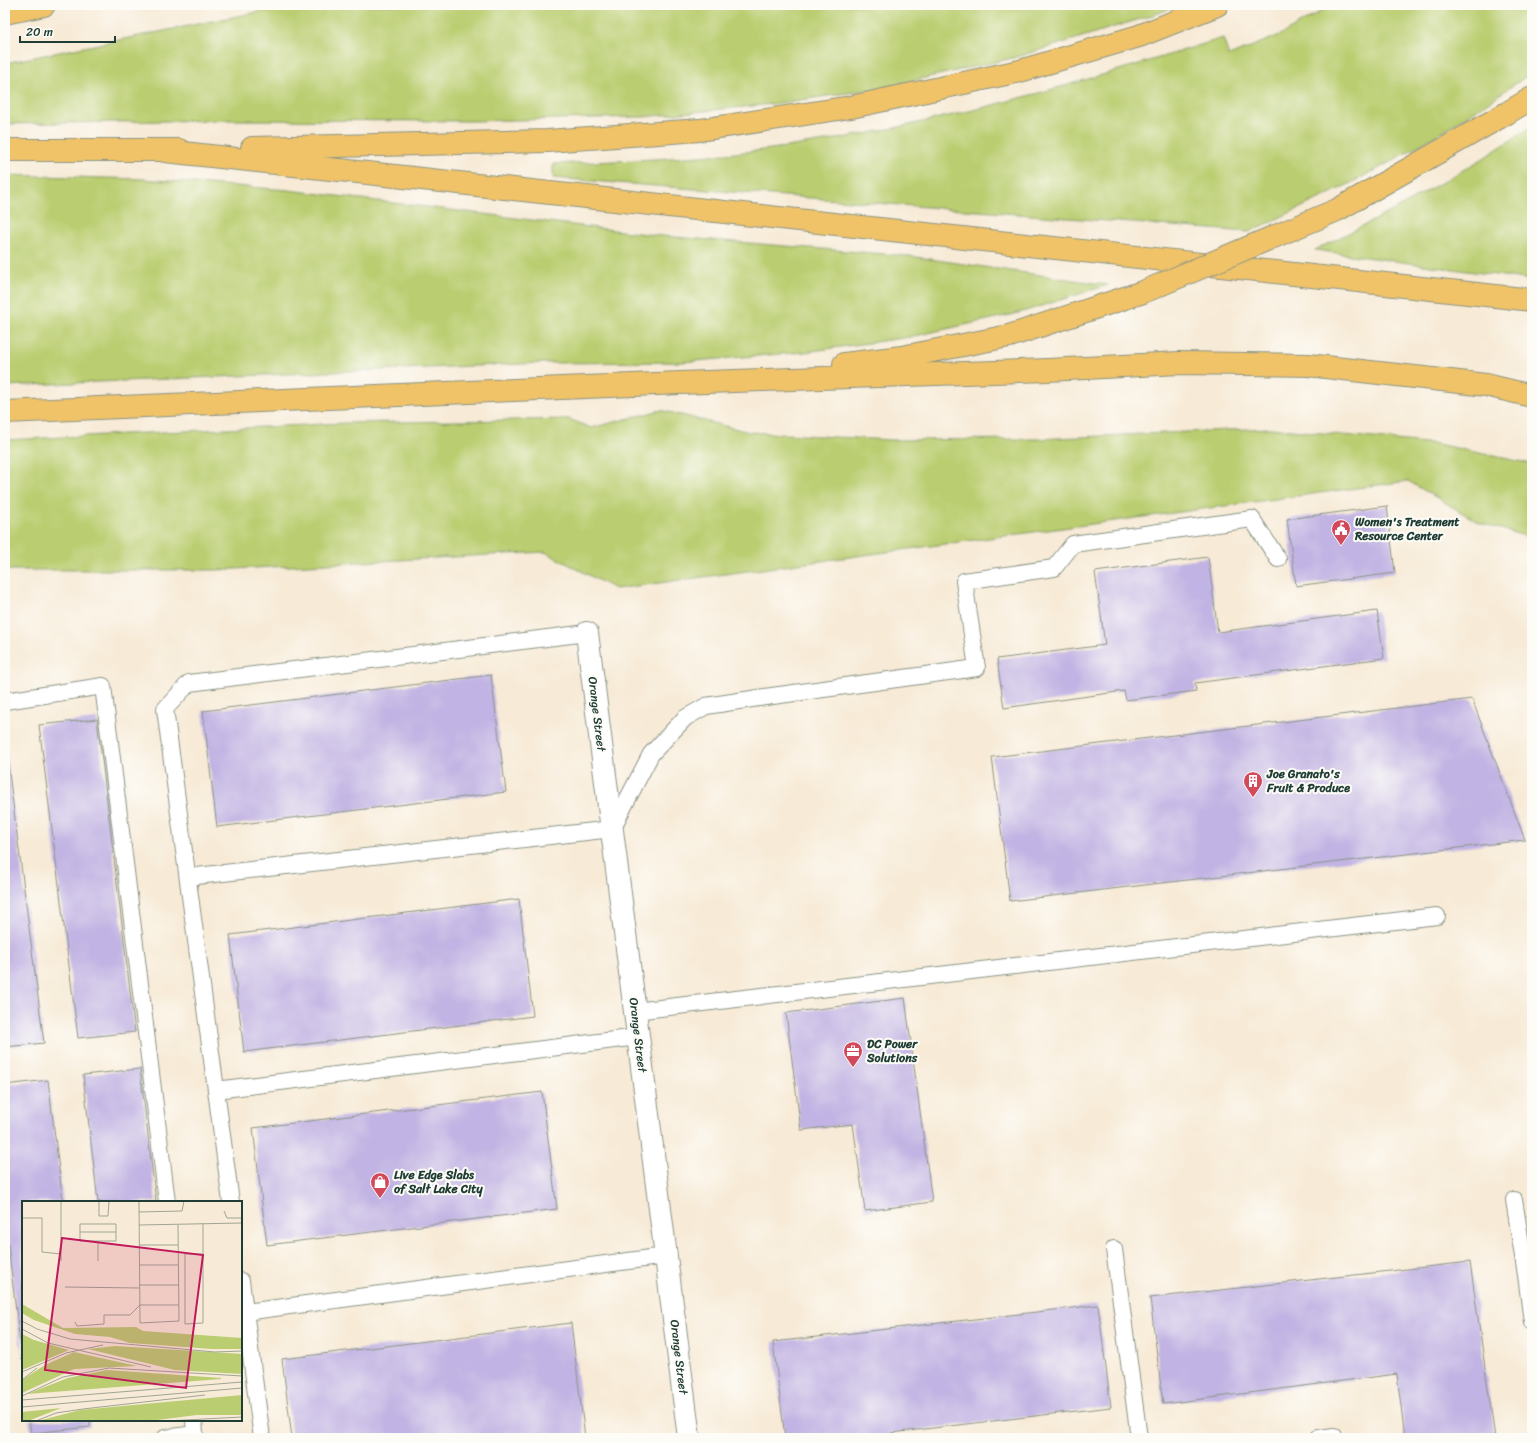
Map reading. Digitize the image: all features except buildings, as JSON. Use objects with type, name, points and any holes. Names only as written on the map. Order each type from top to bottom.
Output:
[{"type":"highway","points":[[5,13],[44,5]]},
{"type":"highway","points":[[5,150],[165,151],[547,141],[700,130],[851,108],[1020,71],[1139,36],[1217,5]]},
{"type":"highway","points":[[680,383],[902,357],[1009,336],[1143,292],[1338,210],[1532,98]]},
{"type":"highway","points":[[165,151],[1532,300]]},
{"type":"highway","points":[[5,412],[680,383],[1048,370],[1179,363],[1308,365],[1486,385],[1532,396]]},
{"type":"street","name":"Orange Street","points":[[587,633],[689,1438]]},
{"type":"lane","points":[[188,877],[612,829],[651,754],[685,718],[706,706],[977,668],[964,580],[1054,568],[1074,544],[1252,519],[1278,558]]},
{"type":"lane","points":[[231,1201],[165,709],[189,683],[587,633]]},
{"type":"lane","points":[[5,701],[103,686],[167,1201]]},
{"type":"lane","points":[[635,1011],[1437,916]]},
{"type":"lane","points":[[216,1090],[638,1037]]},
{"type":"lane","points":[[1514,1200],[1528,1268],[1532,1322]]},
{"type":"lane","points":[[1114,1249],[1139,1438]]},
{"type":"lane","points":[[245,1312],[666,1256]]},
{"type":"lane","points":[[242,1289],[262,1438]]},
{"type":"lane","points":[[164,1438],[195,1434],[194,1421]]},
{"type":"lane","points":[[1319,1438],[1334,1436],[1334,1438]]},
{"type":"green space","points":[[292,5],[1180,5],[1153,15],[1017,57],[881,88],[773,104],[643,117],[473,121],[224,120],[5,124],[5,63]]},
{"type":"green space","points":[[1332,5],[1532,5],[1532,72],[1459,121],[1402,155],[1333,192],[1249,232],[553,178],[553,164],[670,158],[757,151],[842,138],[897,127],[1007,102],[1223,38],[1229,56],[1282,34]]},
{"type":"green space","points":[[1532,126],[1532,280],[1315,250],[1396,209],[1482,159]]},
{"type":"green space","points":[[5,175],[142,179],[288,190],[662,236],[909,256],[1108,285],[1019,313],[910,337],[805,352],[682,362],[545,363],[5,386]]},
{"type":"green space","points":[[661,410],[749,432],[890,440],[1038,439],[1270,428],[1437,444],[1532,464],[1532,538],[1480,523],[1408,481],[615,589],[545,552],[217,570],[5,570],[5,440],[345,423],[569,419],[591,428]]},
{"type":"place","name":"Women's Treatment Resource Center","points":[[1341,546]]},
{"type":"place","name":"Joe Granato's Fruit & Produce","points":[[1253,798]]},
{"type":"place","name":"DC Power Solutions","points":[[853,1068]]},
{"type":"place","name":"Live Edge Slabs of Salt Lake City","points":[[380,1199]]}]
